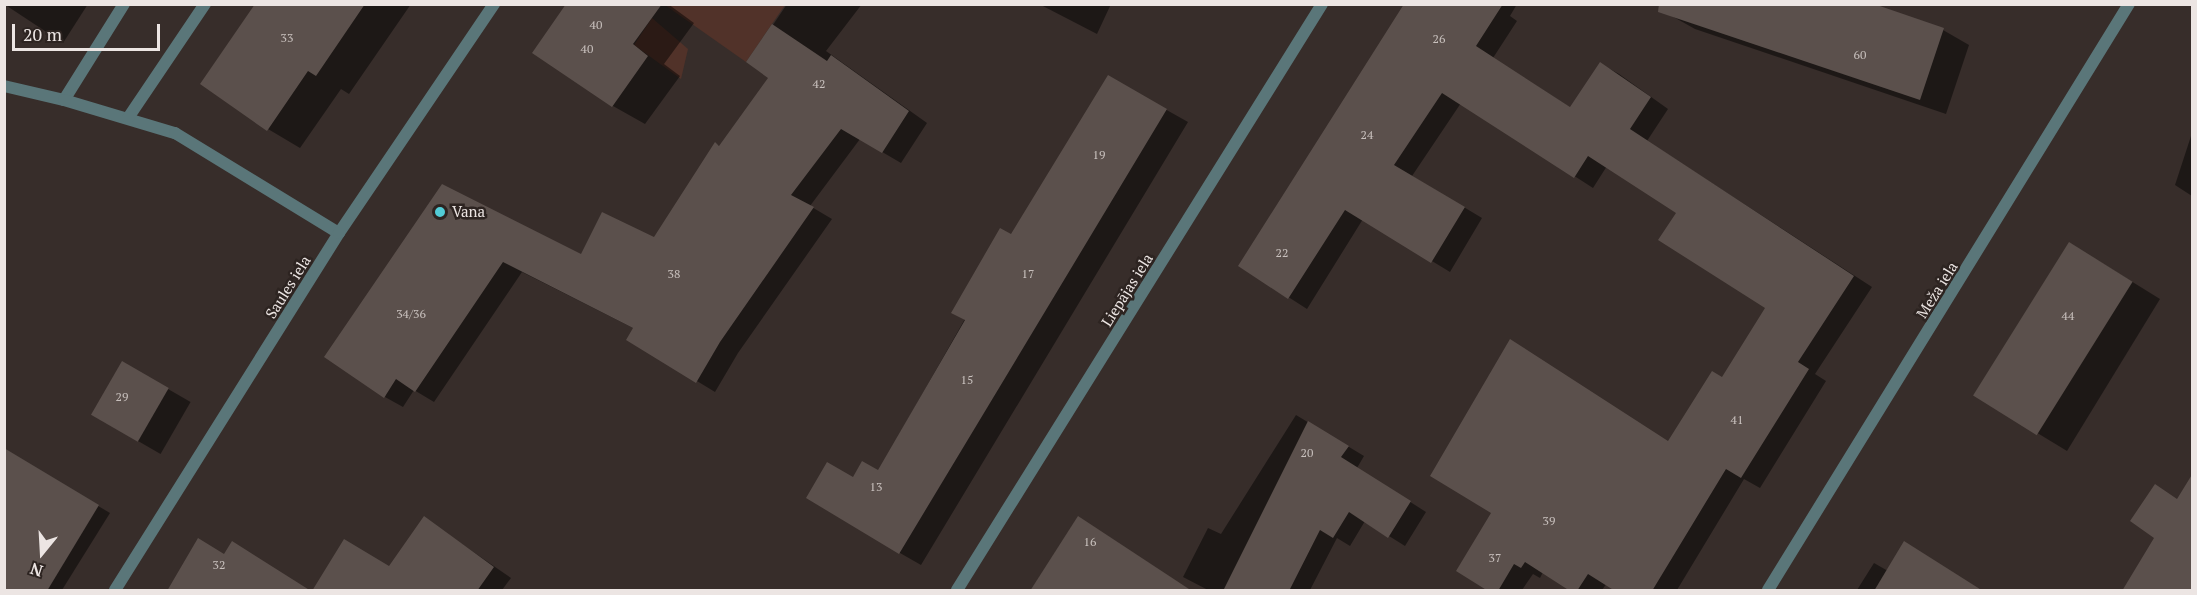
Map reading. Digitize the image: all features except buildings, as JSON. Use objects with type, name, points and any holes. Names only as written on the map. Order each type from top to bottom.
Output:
[{"type":"street","points":[[64,100],[124,4]]},
{"type":"street","points":[[128,118],[204,4]]},
{"type":"street","name":"Saules iela","points":[[115,591],[339,233],[494,4]]},
{"type":"street","name":"Liepājas iela","points":[[957,591],[1322,4]]},
{"type":"street","name":"Meža iela","points":[[1768,591],[2129,4]]},
{"type":"street","points":[[4,86],[64,100],[175,133],[339,233]]},
{"type":"shaded area","points":[[665,5],[785,5],[746,62]]},
{"type":"shaded area","points":[[652,18],[688,49],[681,79],[634,45]]},
{"type":"place","name":"Vana","points":[[440,212]]}]
